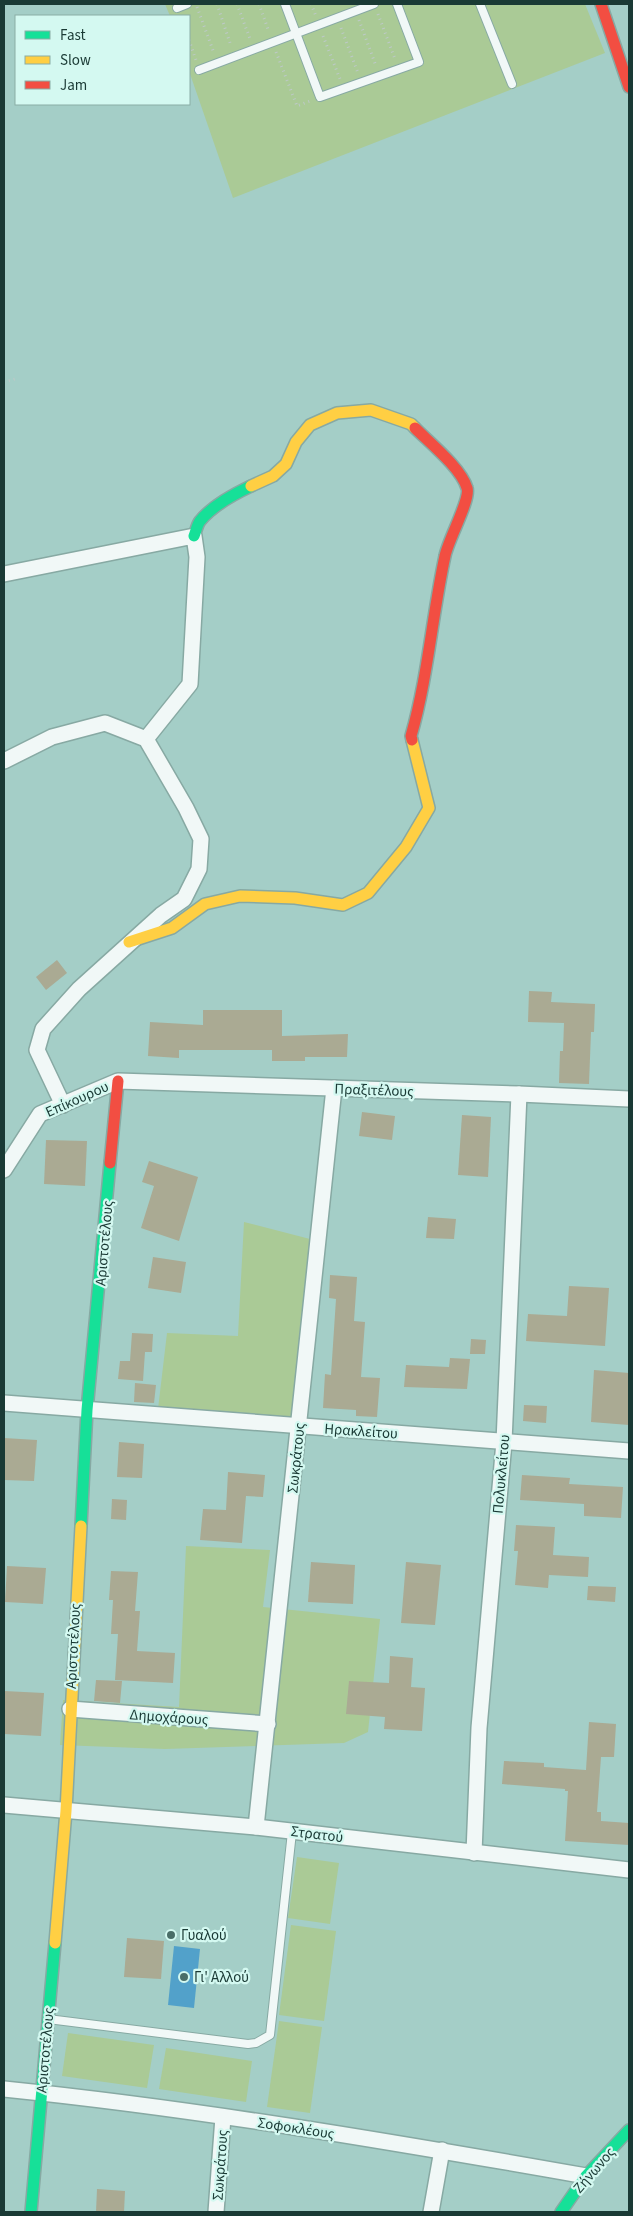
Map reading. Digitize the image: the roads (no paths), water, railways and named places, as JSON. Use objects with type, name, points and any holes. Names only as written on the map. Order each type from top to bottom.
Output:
[{"type":"street","points":[[602,4],[629,87]]},
{"type":"street","points":[[129,942],[172,928],[205,904],[240,896],[296,898],[343,905],[368,893],[406,847],[429,808],[412,736],[420,704],[445,554],[456,523],[467,500],[468,489],[461,475],[411,424],[371,410],[337,413],[310,425],[296,442],[286,464],[273,476],[236,493],[199,522],[194,536],[197,557],[190,684],[146,739]]},
{"type":"street","points":[[4,574],[194,536]]},
{"type":"street","points":[[4,761],[52,738],[105,724],[146,739],[186,808],[201,839],[199,869],[184,899],[161,915],[129,942],[79,989],[43,1029],[37,1050],[63,1105]]},
{"type":"street","name":"Επίκουρου","points":[[4,1170],[40,1114],[118,1081]]},
{"type":"street","name":"Πραξιτέλους","points":[[118,1081],[629,1099]]},
{"type":"street","name":"Αριστοτέλους","points":[[31,2212],[66,1811],[87,1410],[118,1081]]},
{"type":"street","name":"Σωκράτους","points":[[256,1827],[334,1088]]},
{"type":"street","name":"Πολυκλείτου","points":[[474,1853],[479,1728],[504,1442],[519,1094]]},
{"type":"street","name":"Ηρακλείτου","points":[[4,1403],[629,1450]]},
{"type":"street","name":"Δημοχάρους","points":[[70,1709],[268,1724]]},
{"type":"street","name":"Στρατού","points":[[4,1805],[256,1827],[629,1870]]},
{"type":"street","name":"Σοφοκλέους","points":[[4,2089],[223,2117],[442,2150],[586,2176]]},
{"type":"street","name":"Σωκράτους","points":[[216,2212],[223,2117]]},
{"type":"street","name":"Ζήνωνος","points":[[561,2212],[586,2176],[629,2130]]},
{"type":"street","points":[[431,2212],[442,2150]]},
{"type":"lane","points":[[177,8],[187,4]]},
{"type":"lane","points":[[284,4],[320,97],[419,62],[397,4]]},
{"type":"lane","points":[[199,70],[374,4]]},
{"type":"lane","points":[[480,4],[512,84]]},
{"type":"lane","points":[[48,2019],[248,2044],[263,2040],[270,2035],[292,1832]]},
{"type":"water","name":"Γι' Αλλού","points":[[174,1946],[200,1949],[194,2008],[168,2005]]},
{"type":"place","name":"Γυαλού","points":[[171,1935]]},
{"type":"place","name":"Γι' Αλλού","points":[[184,1977]]}]
